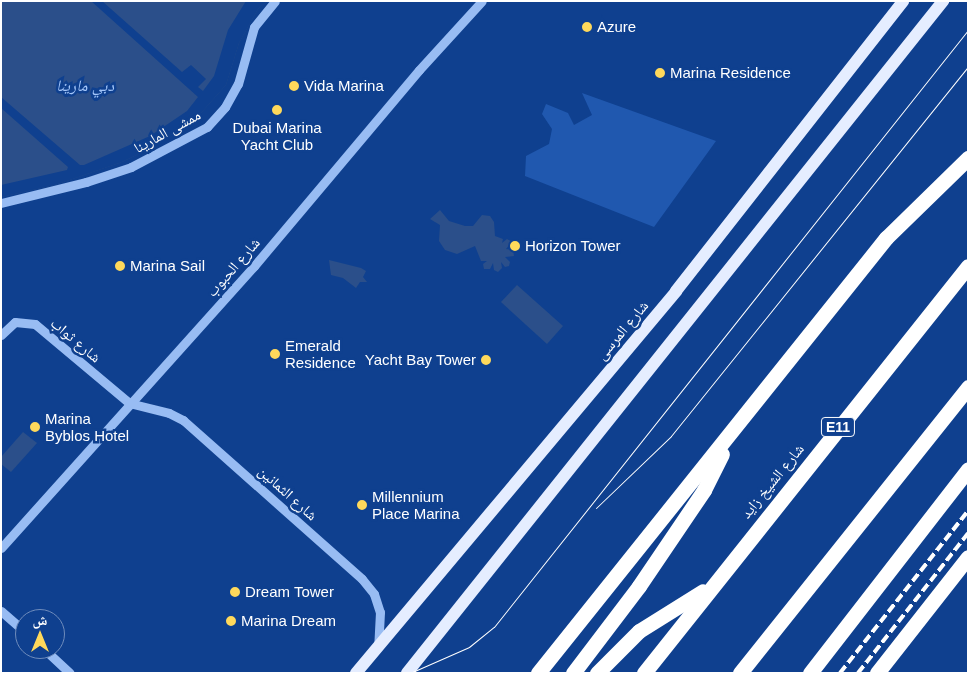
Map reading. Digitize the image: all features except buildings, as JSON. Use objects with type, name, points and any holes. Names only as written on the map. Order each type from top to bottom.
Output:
[{"type":"highway","points":[[538,673],[886,238],[968,158]]},
{"type":"highway","name":"شارع الشيخ زايد","points":[[644,673],[709,588],[968,266]]},
{"type":"highway","points":[[740,673],[968,387]]},
{"type":"highway","points":[[573,673],[621,612],[704,490],[726,440]]},
{"type":"highway","points":[[810,673],[968,469]]},
{"type":"highway","points":[[877,673],[968,557]]},
{"type":"highway","points":[[598,673],[639,631],[709,588]]},
{"type":"main road","name":"شارع المرسى","points":[[356,673],[676,291],[903,1]]},
{"type":"main road","points":[[407,673],[943,1]]},
{"type":"street","name":"ممشى المارينا","points":[[1,203],[86,182],[131,167],[207,127],[225,107],[238,84],[254,27],[275,1]]},
{"type":"street","name":"شارع الحبوب","points":[[1,548],[129,403],[254,266],[419,70],[482,1]]},
{"type":"street","points":[[890,19],[893,1]]},
{"type":"street","name":"شارع ثواب","points":[[1,335],[15,322],[35,324],[129,403]]},
{"type":"street","name":"شارع الثمانين","points":[[129,403],[183,420],[362,579],[374,594],[380,612],[378,646]]},
{"type":"street","points":[[1,611],[15,623]]},
{"type":"street","points":[[55,659],[70,673]]},
{"type":"shaded area","points":[[582,93],[716,141],[654,227],[525,176],[526,156],[549,144],[552,129],[542,114],[546,104],[568,113],[574,125],[592,115]]},
{"type":"water","name":"دبي مارينا","points":[[1,1],[267,1],[258,9],[239,43],[226,85],[194,121],[167,140],[122,162],[55,185],[1,197]]},
{"type":"water","points":[[440,210],[449,221],[465,226],[473,226],[482,215],[490,216],[494,222],[495,236],[503,239],[502,243],[507,239],[512,242],[506,249],[513,250],[514,256],[505,257],[510,262],[509,266],[505,267],[501,262],[502,268],[498,272],[494,270],[493,263],[490,269],[484,269],[483,264],[487,261],[481,261],[475,246],[457,254],[445,250],[439,241],[440,225],[430,219]]},
{"type":"water","points":[[329,260],[361,268],[366,271],[363,277],[367,282],[360,282],[356,288],[343,278],[331,275]]},
{"type":"water","points":[[517,285],[563,326],[547,344],[501,302]]},
{"type":"water","points":[[23,432],[37,443],[11,472],[1,464],[1,457]]},
{"type":"pier","points":[[91,1],[102,1],[182,72],[191,65],[206,79],[198,87],[203,91],[214,76],[228,30],[246,1],[267,1],[258,9],[239,43],[226,85],[194,121],[167,140],[122,162],[55,185],[1,197],[1,185],[67,170],[68,167],[1,108],[1,97],[80,165],[84,165],[150,136],[187,111],[198,97]]},
{"type":"tram line","points":[[410,673],[469,647],[494,627],[968,30]]},
{"type":"tram line","points":[[596,508],[671,436],[968,66]]},
{"type":"railway","points":[[840,673],[968,511]]},
{"type":"railway","points":[[858,673],[968,533]]},
{"type":"place","name":"Azure","points":[[587,27]]},
{"type":"place","name":"Marina Residence","points":[[660,73]]},
{"type":"place","name":"Vida Marina","points":[[294,86]]},
{"type":"place","name":"Dubai Marina Yacht Club","points":[[277,110]]},
{"type":"place","name":"Horizon Tower","points":[[515,246]]},
{"type":"place","name":"Marina Sail","points":[[120,266]]},
{"type":"place","name":"Emerald Residence","points":[[275,354]]},
{"type":"place","name":"Yacht Bay Tower","points":[[486,360]]},
{"type":"place","name":"Marina Byblos Hotel","points":[[35,427]]},
{"type":"place","name":"Millennium Place Marina","points":[[362,505]]},
{"type":"place","name":"Dream Tower","points":[[235,592]]},
{"type":"place","name":"Marina Dream","points":[[231,621]]}]
